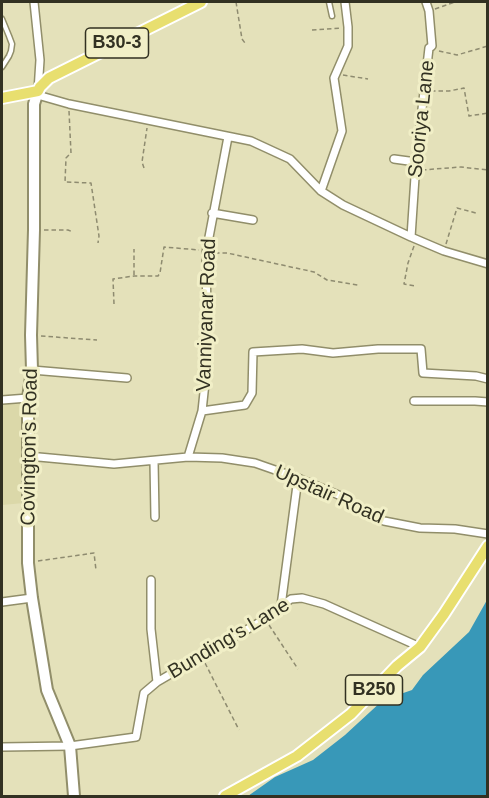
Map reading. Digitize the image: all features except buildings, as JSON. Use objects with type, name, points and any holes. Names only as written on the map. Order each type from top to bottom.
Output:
[{"type":"main road","name":"B30-3","points":[[2,99],[38,91],[49,78],[180,6],[201,2]]},
{"type":"main road","name":"Covington's Road","points":[[38,91],[34,104],[32,370],[28,398],[28,562],[47,690],[70,746],[74,796]]},
{"type":"main road","name":"B250","points":[[225,796],[297,756],[351,714],[397,666],[420,647],[488,546]]},
{"type":"street","points":[[34,2],[40,60],[38,91],[41,96],[148,121],[251,141],[290,159],[321,191],[343,205],[444,251],[488,264]]},
{"type":"street","points":[[321,191],[342,131],[334,78],[348,46],[345,2]]},
{"type":"street","name":"Sooriya Lane","points":[[413,238],[415,166],[429,48],[432,46],[426,2]]},
{"type":"street","name":"Vanniyanar Road","points":[[188,457],[202,411],[206,383],[206,252],[228,136]]},
{"type":"street","points":[[394,159],[415,166]]},
{"type":"street","points":[[212,213],[253,220]]},
{"type":"street","points":[[202,411],[245,405],[252,393],[253,352],[302,350],[333,353],[378,349],[421,349],[423,373],[476,376],[488,379]]},
{"type":"street","points":[[32,370],[128,378]]},
{"type":"street","points":[[2,400],[28,398]]},
{"type":"street","points":[[414,401],[488,402]]},
{"type":"street","name":"Upstair Road","points":[[28,456],[114,464],[188,457],[222,458],[255,463],[341,496],[366,513],[384,521],[420,528],[455,529],[488,534]]},
{"type":"street","points":[[154,460],[155,517]]},
{"type":"street","points":[[281,606],[298,478]]},
{"type":"street","points":[[151,580],[151,629],[157,682]]},
{"type":"street","points":[[2,602],[32,598]]},
{"type":"street","name":"Bunding's Lane","points":[[70,746],[136,737],[144,693],[157,682],[265,619],[291,599],[302,598],[324,604],[420,647]]},
{"type":"street","points":[[2,747],[70,746]]},
{"type":"lane","points":[[328,2],[332,16]]},
{"type":"lane","points":[[2,19],[12,44],[9,57],[2,67]]},
{"type":"path","points":[[236,2],[242,39],[245,43]]},
{"type":"path","points":[[429,11],[455,2]]},
{"type":"path","points":[[312,30],[348,27]]},
{"type":"path","points":[[429,48],[457,55],[488,46]]},
{"type":"path","points":[[336,74],[368,79]]},
{"type":"path","points":[[424,91],[449,91],[464,88],[469,116],[488,113]]},
{"type":"path","points":[[69,104],[71,153],[66,158],[65,182],[91,183],[99,236],[98,243]]},
{"type":"path","points":[[144,168],[141,162],[148,121]]},
{"type":"path","points":[[415,166],[488,170]]},
{"type":"path","points":[[444,251],[457,208],[476,213]]},
{"type":"path","points":[[34,230],[73,232]]},
{"type":"path","points":[[413,238],[404,284],[416,286]]},
{"type":"path","points":[[114,304],[113,279],[158,276],[164,247],[227,253],[314,272],[327,280],[358,285]]},
{"type":"path","points":[[134,249],[134,276]]},
{"type":"path","points":[[31,335],[97,340]]},
{"type":"path","points":[[28,562],[93,553],[96,570]]},
{"type":"path","points":[[265,619],[298,669]]},
{"type":"path","points":[[202,656],[239,730]]},
{"type":"shaded area","points":[[26,401],[24,503],[2,505],[2,403]]},
{"type":"water","points":[[487,600],[487,796],[248,796],[275,777],[313,760],[345,735],[383,700],[412,690],[423,675],[469,632]]}]
